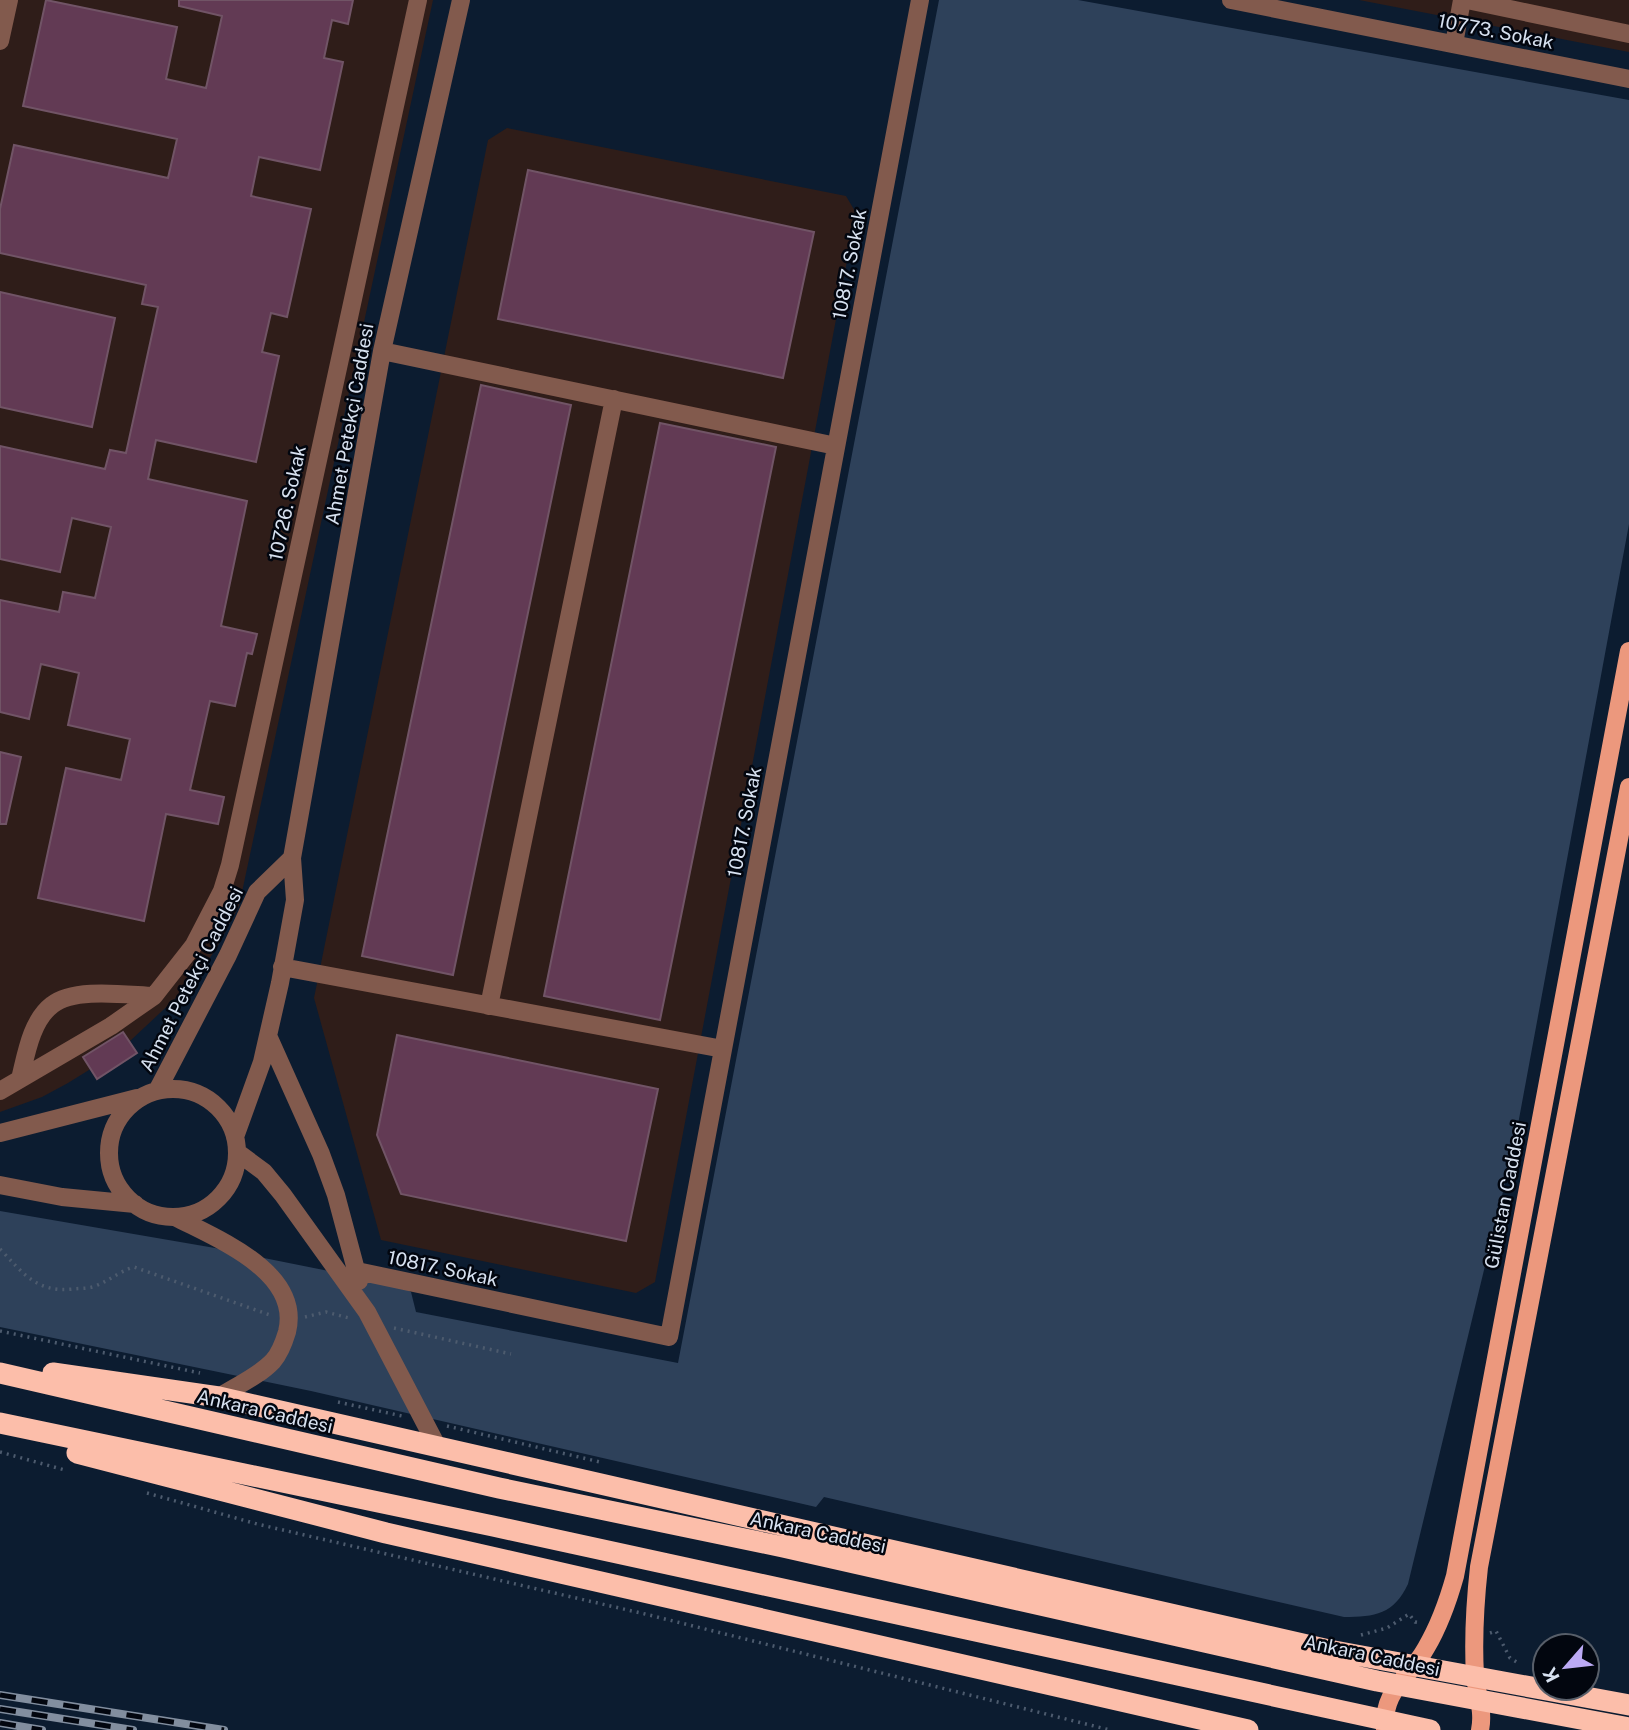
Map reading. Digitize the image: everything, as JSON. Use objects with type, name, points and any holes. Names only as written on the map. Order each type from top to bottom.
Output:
[{"type":"highway","points":[[0,1365],[219,1397],[1315,1647],[1629,1706]]},
{"type":"highway","name":"Ankara Caddesi","points":[[0,1373],[499,1488],[783,1547],[1377,1681],[1629,1728]]},
{"type":"highway","points":[[0,1423],[494,1526],[1430,1730]]},
{"type":"highway","points":[[0,1433],[386,1533],[1248,1730]]},
{"type":"main road","name":"Gülistan Caddesi","points":[[1385,1730],[1390,1696],[1415,1666],[1437,1627],[1455,1576],[1629,651]]},
{"type":"main road","points":[[1480,1730],[1481,1710],[1475,1679],[1479,1567],[1629,787]]},
{"type":"street","points":[[0,41],[9,0]]},
{"type":"street","name":"10726. Sokak","points":[[0,1091],[119,1021],[154,996],[199,937],[222,891],[230,865],[418,0]]},
{"type":"street","name":"Ahmet Petekçi Caddesi","points":[[236,1145],[262,1062],[282,967],[295,900],[292,858],[382,351],[461,0]]},
{"type":"street","name":"10817. Sokak","points":[[357,1271],[669,1337],[920,0]]},
{"type":"street","name":"10773. Sokak","points":[[1231,0],[1629,79]]},
{"type":"street","points":[[1454,44],[1464,0],[1629,34]]},
{"type":"street","points":[[382,351],[836,446]]},
{"type":"street","points":[[489,1006],[614,399]]},
{"type":"street","name":"Ahmet Petekçi Caddesi","points":[[151,1093],[228,955],[257,892],[292,858]]},
{"type":"street","points":[[282,967],[723,1049]]},
{"type":"street","points":[[20,1079],[37,1023],[52,1004],[71,996],[96,994],[154,996]]},
{"type":"street","points":[[268,1038],[321,1154],[336,1195],[371,1318]]},
{"type":"street","points":[[0,1133],[151,1093],[186,1090],[212,1102],[222,1112],[236,1145],[236,1166],[225,1192],[202,1210],[175,1217]]},
{"type":"street","points":[[151,1093],[132,1104],[115,1127],[109,1155],[116,1182],[135,1204],[147,1212],[175,1217],[258,1264],[274,1279],[284,1298],[290,1320],[284,1343],[273,1361],[219,1397]]},
{"type":"street","points":[[236,1145],[283,1195],[371,1318],[437,1446]]},
{"type":"street","points":[[0,1185],[62,1197],[135,1204]]},
{"type":"path","points":[[0,1249],[38,1285],[62,1290],[94,1287],[117,1272],[134,1267],[290,1320],[326,1312],[371,1318],[511,1354]]},
{"type":"path","points":[[0,1331],[208,1375]]},
{"type":"path","points":[[333,1401],[612,1465]]},
{"type":"path","points":[[0,1452],[71,1472]]},
{"type":"path","points":[[138,1490],[257,1524],[645,1614],[1110,1730]]},
{"type":"path","points":[[1358,1636],[1387,1628],[1409,1614],[1415,1622],[1437,1627]]},
{"type":"path","points":[[1475,1632],[1487,1634],[1496,1631],[1510,1658],[1527,1668]]},
{"type":"shaded area","points":[[0,0],[433,0],[239,906],[216,949],[192,983],[130,1041],[68,1083],[42,1097],[0,1112]]},
{"type":"shaded area","points":[[939,0],[1078,0],[1629,100],[1629,524],[1514,1146],[1408,1584],[1396,1602],[1382,1612],[1344,1617],[824,1497],[816,1507],[311,1391],[0,1327],[0,1211],[215,1248],[398,1285],[411,1292],[416,1312],[678,1363]]},
{"type":"shaded area","points":[[1359,0],[1629,0],[1629,52]]},
{"type":"shaded area","points":[[507,128],[846,196],[856,213],[655,1282],[636,1293],[381,1240],[314,998],[488,140]]},
{"type":"building","points":[[46,0],[177,27],[166,79],[206,88],[222,16],[179,6],[179,0],[353,0],[348,24],[332,20],[324,58],[343,62],[320,170],[259,157],[251,196],[311,209],[287,317],[271,313],[262,352],[279,356],[256,462],[156,440],[148,479],[247,501],[221,626],[257,634],[252,654],[247,653],[235,706],[210,701],[190,790],[224,797],[218,824],[166,814],[144,921],[38,898],[66,768],[121,780],[130,739],[68,725],[79,673],[41,664],[29,719],[0,712],[0,600],[59,612],[63,592],[95,598],[111,527],[72,518],[60,572],[0,559],[0,446],[105,469],[110,450],[126,453],[158,307],[142,304],[146,285],[0,253],[0,209],[14,145],[168,178],[177,139],[23,106]]},
{"type":"building","points":[[528,170],[814,232],[783,378],[498,319]]},
{"type":"building","points":[[0,292],[115,318],[92,427],[0,407]]},
{"type":"building","points":[[481,385],[571,405],[453,975],[362,956]]},
{"type":"building","points":[[660,423],[776,447],[660,1020],[544,996]]},
{"type":"building","points":[[0,752],[21,757],[6,824],[0,824]]},
{"type":"building","points":[[123,1032],[137,1053],[97,1079],[83,1057]]},
{"type":"building","points":[[397,1035],[658,1089],[626,1241],[401,1194],[377,1135]]},
{"type":"railway","points":[[0,1695],[224,1730]]},
{"type":"railway","points":[[0,1709],[133,1730]]},
{"type":"railway","points":[[0,1723],[42,1730]]}]
